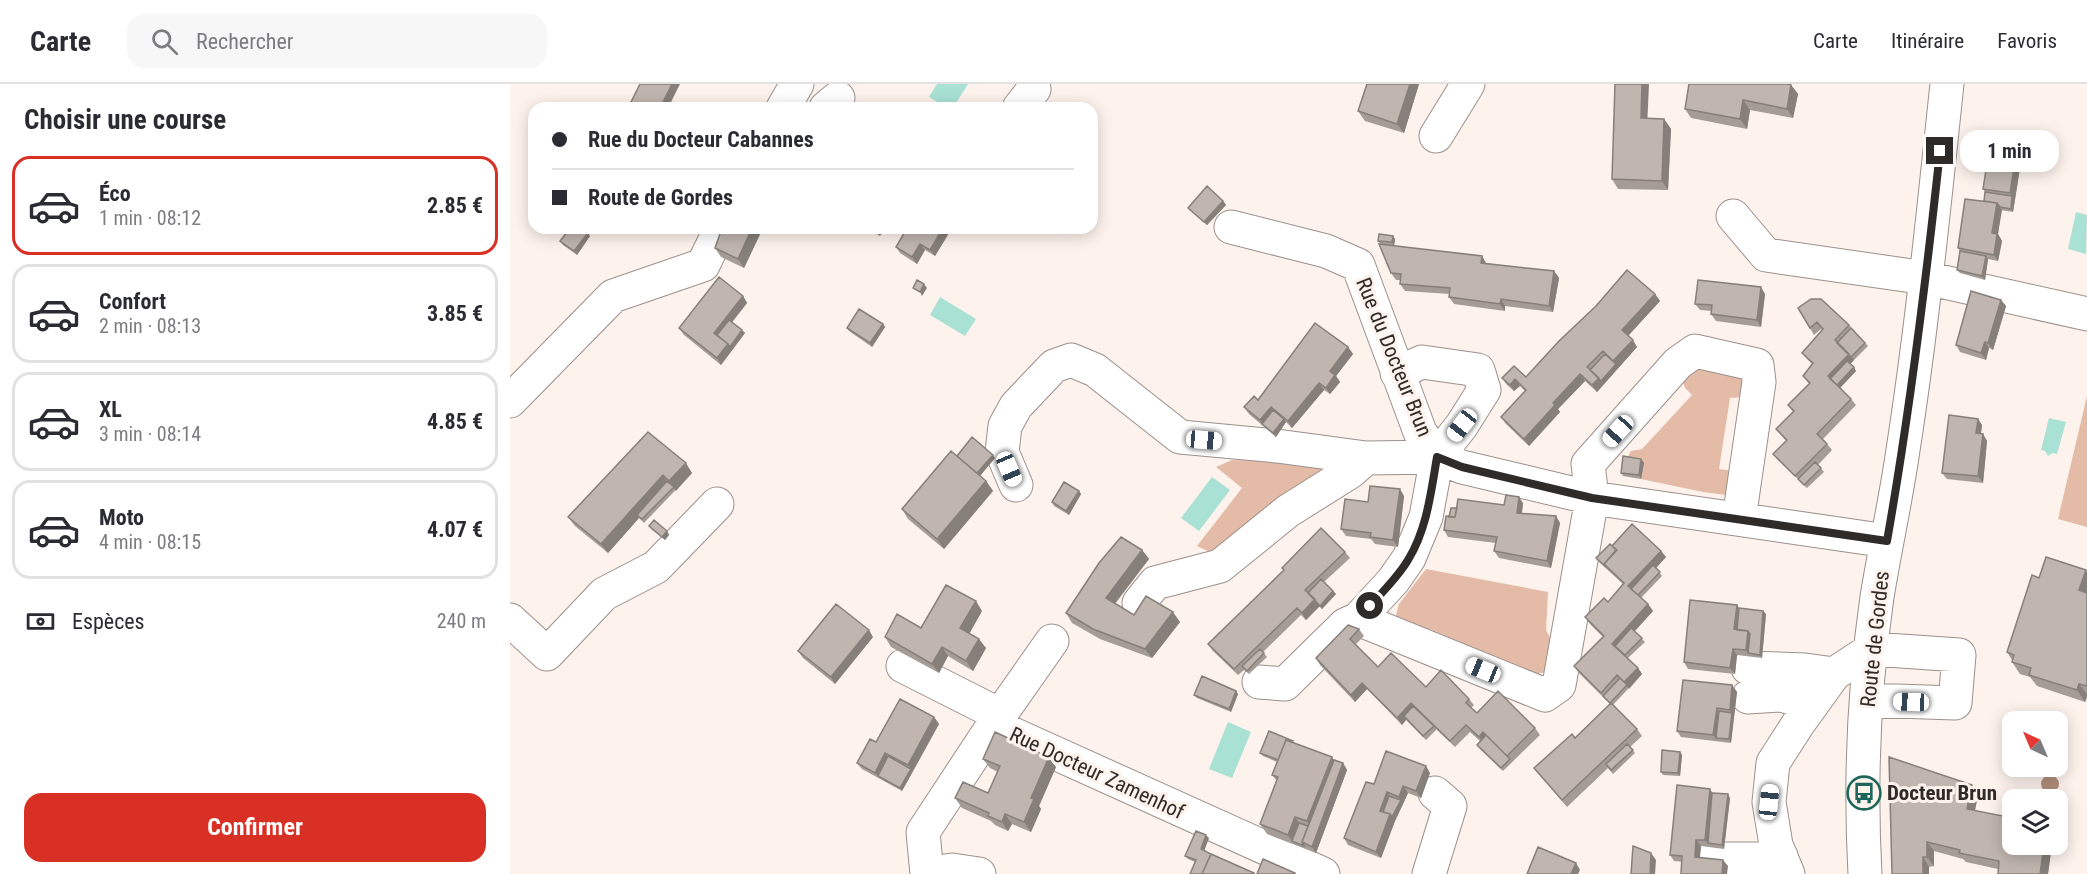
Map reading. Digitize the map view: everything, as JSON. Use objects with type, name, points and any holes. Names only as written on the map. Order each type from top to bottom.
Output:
[{"type":"street","points":[[786,102],[797,84]]},
{"type":"street","points":[[1024,102],[1034,89],[1033,84]]},
{"type":"street","points":[[1436,136],[1468,84]]},
{"type":"street","name":"Route de Gordes","points":[[1865,874],[1864,793],[1867,700],[1877,598],[1904,449],[1926,278],[1947,84]]},
{"type":"street","points":[[1734,216],[1766,255],[1926,278],[2087,314]]},
{"type":"street","name":"Rue du Docteur Brun","points":[[1231,227],[1326,251],[1358,265],[1420,432],[1437,457],[1462,467],[1592,498],[1887,541]]},
{"type":"street","points":[[510,401],[613,296],[703,265],[718,234]]},
{"type":"street","points":[[1358,619],[1545,695],[1559,685],[1592,498],[1588,464],[1678,363],[1695,351],[1757,364],[1759,382],[1738,519]]},
{"type":"street","points":[[1016,485],[1002,452],[1005,426],[1016,406],[1054,366],[1071,360],[1095,370],[1180,437],[1277,446],[1366,458],[1437,457]]},
{"type":"street","points":[[1259,681],[1285,684],[1345,625],[1358,619],[1393,581],[1409,558],[1426,517],[1437,457],[1462,425],[1484,390],[1478,370],[1422,362],[1397,373]]},
{"type":"street","points":[[1139,603],[1155,583],[1220,566],[1288,511],[1350,472],[1366,458]]},
{"type":"street","points":[[510,620],[547,654],[604,594],[656,567],[717,504]]},
{"type":"street","points":[[903,666],[997,720],[1052,641]]},
{"type":"street","points":[[1785,865],[1776,845],[1769,802],[1773,763],[1834,674],[1872,649],[1959,655],[1954,703],[1867,700]]},
{"type":"street","points":[[1812,704],[1748,683],[1805,670],[1834,674]]},
{"type":"street","name":"Rue Docteur Zamenhof","points":[[927,874],[923,832],[997,720],[1323,874]]},
{"type":"street","points":[[1429,874],[1450,806],[1435,793]]},
{"type":"street","points":[[1708,859],[1765,859],[1785,865]]},
{"type":"street","points":[[927,874],[952,870],[979,874]]},
{"type":"shaded area","points":[[1689,366],[1745,375],[1744,397],[1730,398],[1719,469],[1734,471],[1726,495],[1641,479],[1626,460],[1631,451],[1642,449],[1692,395],[1683,382]]},
{"type":"shaded area","points":[[2087,396],[2087,527],[2058,519]]},
{"type":"shaded area","points":[[1232,460],[1268,461],[1334,469],[1214,554],[1197,546],[1242,488],[1216,467]]},
{"type":"shaded area","points":[[1426,569],[1548,592],[1546,630],[1560,656],[1552,671],[1536,674],[1429,629],[1414,629],[1406,626],[1396,615],[1399,604]]},
{"type":"water","points":[[937,84],[968,84],[957,102],[937,102],[929,97]]},
{"type":"water","points":[[2076,212],[2087,215],[2086,254],[2068,249]]},
{"type":"water","points":[[940,297],[976,319],[965,336],[930,315]]},
{"type":"water","points":[[2049,418],[2066,422],[2057,454],[2053,453],[2048,456],[2045,451],[2041,450]]},
{"type":"water","points":[[1212,477],[1230,490],[1199,531],[1181,518]]},
{"type":"water","points":[[1228,722],[1251,732],[1232,778],[1209,769]]},
{"type":"building","points":[[640,84],[672,84],[663,102],[631,102]]},
{"type":"building","points":[[1367,84],[1410,84],[1397,124],[1358,111]]},
{"type":"building","points":[[1615,84],[1642,84],[1641,118],[1664,119],[1662,181],[1612,179]]},
{"type":"building","points":[[1689,84],[1791,85],[1787,109],[1743,100],[1740,119],[1685,109]]},
{"type":"building","points":[[1988,157],[2015,161],[2010,193],[1983,189]]},
{"type":"building","points":[[1207,186],[1223,201],[1204,222],[1188,208]]},
{"type":"building","points":[[1985,192],[2012,196],[2011,209],[1984,201]]},
{"type":"building","points":[[1965,199],[1997,203],[1992,233],[1997,234],[1994,255],[1958,248]]},
{"type":"building","points":[[565,234],[587,234],[574,251],[560,241]]},
{"type":"building","points":[[720,234],[749,234],[738,259],[715,248]]},
{"type":"building","points":[[904,234],[939,234],[930,250],[920,244],[912,257],[896,247]]},
{"type":"building","points":[[1379,234],[1393,236],[1392,242],[1378,241]]},
{"type":"building","points":[[1379,244],[1482,256],[1481,263],[1554,271],[1549,306],[1501,299],[1500,304],[1449,297],[1450,288],[1400,284],[1401,274],[1391,273]]},
{"type":"building","points":[[1960,251],[1986,256],[1982,276],[1957,270]]},
{"type":"building","points":[[1627,270],[1655,294],[1622,330],[1633,340],[1613,361],[1603,351],[1587,367],[1599,378],[1592,385],[1580,374],[1524,439],[1501,417],[1526,390],[1515,379],[1510,385],[1502,378],[1514,366],[1526,377],[1596,306]]},
{"type":"building","points":[[719,277],[743,296],[714,333],[728,344],[717,358],[679,328]]},
{"type":"building","points":[[917,280],[924,284],[920,292],[913,288]]},
{"type":"building","points":[[1698,280],[1761,287],[1757,320],[1711,314],[1712,305],[1695,304]]},
{"type":"building","points":[[1971,291],[2001,300],[1988,343],[1985,342],[1981,353],[1956,345]]},
{"type":"building","points":[[1811,299],[1821,299],[1849,325],[1835,340],[1849,354],[1828,376],[1851,399],[1817,434],[1827,444],[1795,476],[1773,454],[1787,440],[1776,429],[1794,411],[1788,405],[1810,383],[1803,376],[1813,363],[1802,353],[1823,329],[1817,322],[1810,328],[1798,308]]},
{"type":"building","points":[[859,309],[883,324],[870,343],[847,328]]},
{"type":"building","points":[[729,320],[742,330],[730,347],[717,335]]},
{"type":"building","points":[[1315,323],[1348,347],[1330,371],[1335,375],[1326,388],[1319,383],[1288,421],[1271,407],[1260,420],[1244,407],[1254,396],[1258,400]]},
{"type":"building","points":[[1851,328],[1865,343],[1851,357],[1837,343]]},
{"type":"building","points":[[1605,354],[1616,364],[1601,381],[1590,370]]},
{"type":"building","points":[[1847,361],[1854,367],[1837,385],[1830,379]]},
{"type":"building","points":[[1273,410],[1284,419],[1273,433],[1262,424]]},
{"type":"building","points":[[1949,415],[1978,419],[1976,433],[1983,434],[1978,476],[1942,473]]},
{"type":"building","points":[[648,432],[686,463],[669,481],[663,475],[601,544],[568,517]]},
{"type":"building","points":[[972,437],[993,455],[977,473],[957,456]]},
{"type":"building","points":[[951,451],[986,481],[937,539],[902,509]]},
{"type":"building","points":[[1623,456],[1641,459],[1639,475],[1621,473]]},
{"type":"building","points":[[1815,462],[1821,468],[1804,485],[1798,479]]},
{"type":"building","points":[[667,481],[674,487],[642,519],[637,515]]},
{"type":"building","points":[[1064,482],[1079,491],[1066,511],[1052,502]]},
{"type":"building","points":[[1370,486],[1400,489],[1393,540],[1370,537],[1371,533],[1341,529],[1345,499],[1368,502]]},
{"type":"building","points":[[1506,495],[1519,497],[1517,513],[1556,516],[1547,561],[1494,551],[1497,537],[1444,530],[1446,516],[1455,517],[1458,499],[1504,505]]},
{"type":"building","points":[[1451,508],[1457,508],[1455,517],[1449,517]]},
{"type":"building","points":[[654,520],[667,531],[662,537],[649,526]]},
{"type":"building","points":[[1632,524],[1661,551],[1628,586],[1648,604],[1612,644],[1638,668],[1624,682],[1617,675],[1601,693],[1574,666],[1604,636],[1585,617],[1604,598],[1608,602],[1624,583],[1604,564],[1617,550],[1612,546]]},
{"type":"building","points":[[1321,528],[1345,552],[1305,590],[1315,599],[1302,613],[1297,608],[1234,669],[1208,644],[1284,570],[1282,568]]},
{"type":"building","points":[[1121,537],[1142,550],[1106,598],[1134,615],[1146,596],[1173,612],[1145,649],[1093,629],[1066,613],[1099,563]]},
{"type":"building","points":[[1610,544],[1616,550],[1604,564],[1606,567],[1596,558]]},
{"type":"building","points":[[2046,557],[2086,570],[2079,590],[2087,593],[2087,686],[2079,684],[2077,690],[2029,675],[2031,668],[2012,662],[2014,655],[2007,652],[2032,575],[2039,578]]},
{"type":"building","points":[[1653,565],[1660,572],[1638,595],[1631,589]]},
{"type":"building","points":[[1321,579],[1333,591],[1320,606],[1308,593]]},
{"type":"building","points":[[946,585],[976,601],[960,628],[979,639],[966,661],[942,647],[932,664],[885,637],[897,614],[921,628]]},
{"type":"building","points":[[1690,600],[1737,605],[1734,629],[1748,631],[1746,650],[1733,649],[1730,668],[1684,662]]},
{"type":"building","points":[[836,604],[869,630],[831,677],[798,651]]},
{"type":"building","points":[[1739,608],[1763,611],[1760,655],[1748,653],[1750,634],[1748,631],[1737,630]]},
{"type":"building","points":[[1348,625],[1359,629],[1350,639],[1378,667],[1391,653],[1426,687],[1441,670],[1469,699],[1466,703],[1477,713],[1498,691],[1535,728],[1507,756],[1483,732],[1479,737],[1466,725],[1450,741],[1411,703],[1397,718],[1362,683],[1351,695],[1316,658]]},
{"type":"building","points":[[1631,628],[1642,638],[1625,655],[1615,646]]},
{"type":"building","points":[[1260,649],[1264,653],[1247,671],[1242,666]]},
{"type":"building","points":[[1202,676],[1236,691],[1229,709],[1194,695]]},
{"type":"building","points":[[1620,678],[1627,685],[1610,703],[1603,696]]},
{"type":"building","points":[[1683,680],[1732,685],[1730,710],[1717,708],[1713,735],[1677,731]]},
{"type":"building","points":[[900,699],[934,717],[908,765],[885,753],[875,773],[857,763],[870,739],[876,742]]},
{"type":"building","points":[[1611,703],[1637,729],[1562,800],[1534,768],[1572,734],[1575,738]]},
{"type":"building","points":[[1413,706],[1434,726],[1423,736],[1404,716]]},
{"type":"building","points":[[1719,711],[1732,713],[1729,739],[1716,738]]},
{"type":"building","points":[[1269,731],[1293,741],[1286,740],[1278,760],[1260,753]]},
{"type":"building","points":[[995,732],[1049,757],[1031,798],[1034,799],[1024,822],[1005,814],[1002,822],[988,816],[989,813],[955,798],[963,782],[988,793],[1000,766],[983,759]]},
{"type":"building","points":[[1486,735],[1510,759],[1501,768],[1477,745]]},
{"type":"building","points":[[1286,740],[1332,757],[1307,821],[1295,817],[1288,835],[1260,824],[1278,777],[1272,775]]},
{"type":"building","points":[[1627,744],[1633,750],[1611,770],[1606,764]]},
{"type":"building","points":[[1662,750],[1680,752],[1678,773],[1661,772]]},
{"type":"building","points":[[1386,751],[1426,766],[1416,791],[1403,786],[1399,797],[1387,792],[1380,811],[1390,814],[1376,852],[1344,838],[1366,782],[1374,784]]},
{"type":"building","points":[[888,756],[911,769],[900,788],[878,776]]},
{"type":"building","points":[[1889,757],[1972,785],[1967,809],[2002,816],[2002,855],[2043,855],[2040,874],[1998,874],[1999,861],[1959,853],[1960,850],[1927,842],[1927,857],[1923,857],[1923,874],[1892,874]]},
{"type":"building","points":[[1334,760],[1343,763],[1312,847],[1302,842]]},
{"type":"building","points":[[1677,785],[1710,789],[1705,840],[1696,840],[1695,857],[1723,860],[1722,874],[1681,874],[1682,856],[1670,855]]},
{"type":"building","points":[[1712,793],[1728,794],[1722,845],[1708,843]]},
{"type":"building","points":[[1389,796],[1401,800],[1392,817],[1383,812]]},
{"type":"building","points":[[1299,823],[1308,826],[1302,842],[1304,846],[1292,841]]},
{"type":"building","points":[[1196,831],[1206,835],[1201,849],[1211,854],[1202,874],[1190,874],[1196,860],[1185,856]]},
{"type":"building","points":[[1633,846],[1651,853],[1650,874],[1631,874]]},
{"type":"building","points":[[1538,847],[1576,863],[1571,874],[1527,874]]},
{"type":"building","points":[[1211,854],[1254,873],[1254,874],[1202,874]]},
{"type":"building","points":[[1263,859],[1295,873],[1295,874],[1257,874]]},
{"type":"place","name":"Docteur Brun","points":[[1864,793]]},
{"type":"route","points":[[1370,606],[1393,581],[1409,558],[1426,517],[1437,457],[1462,467],[1592,498],[1887,541],[1904,449],[1940,151]]}]
